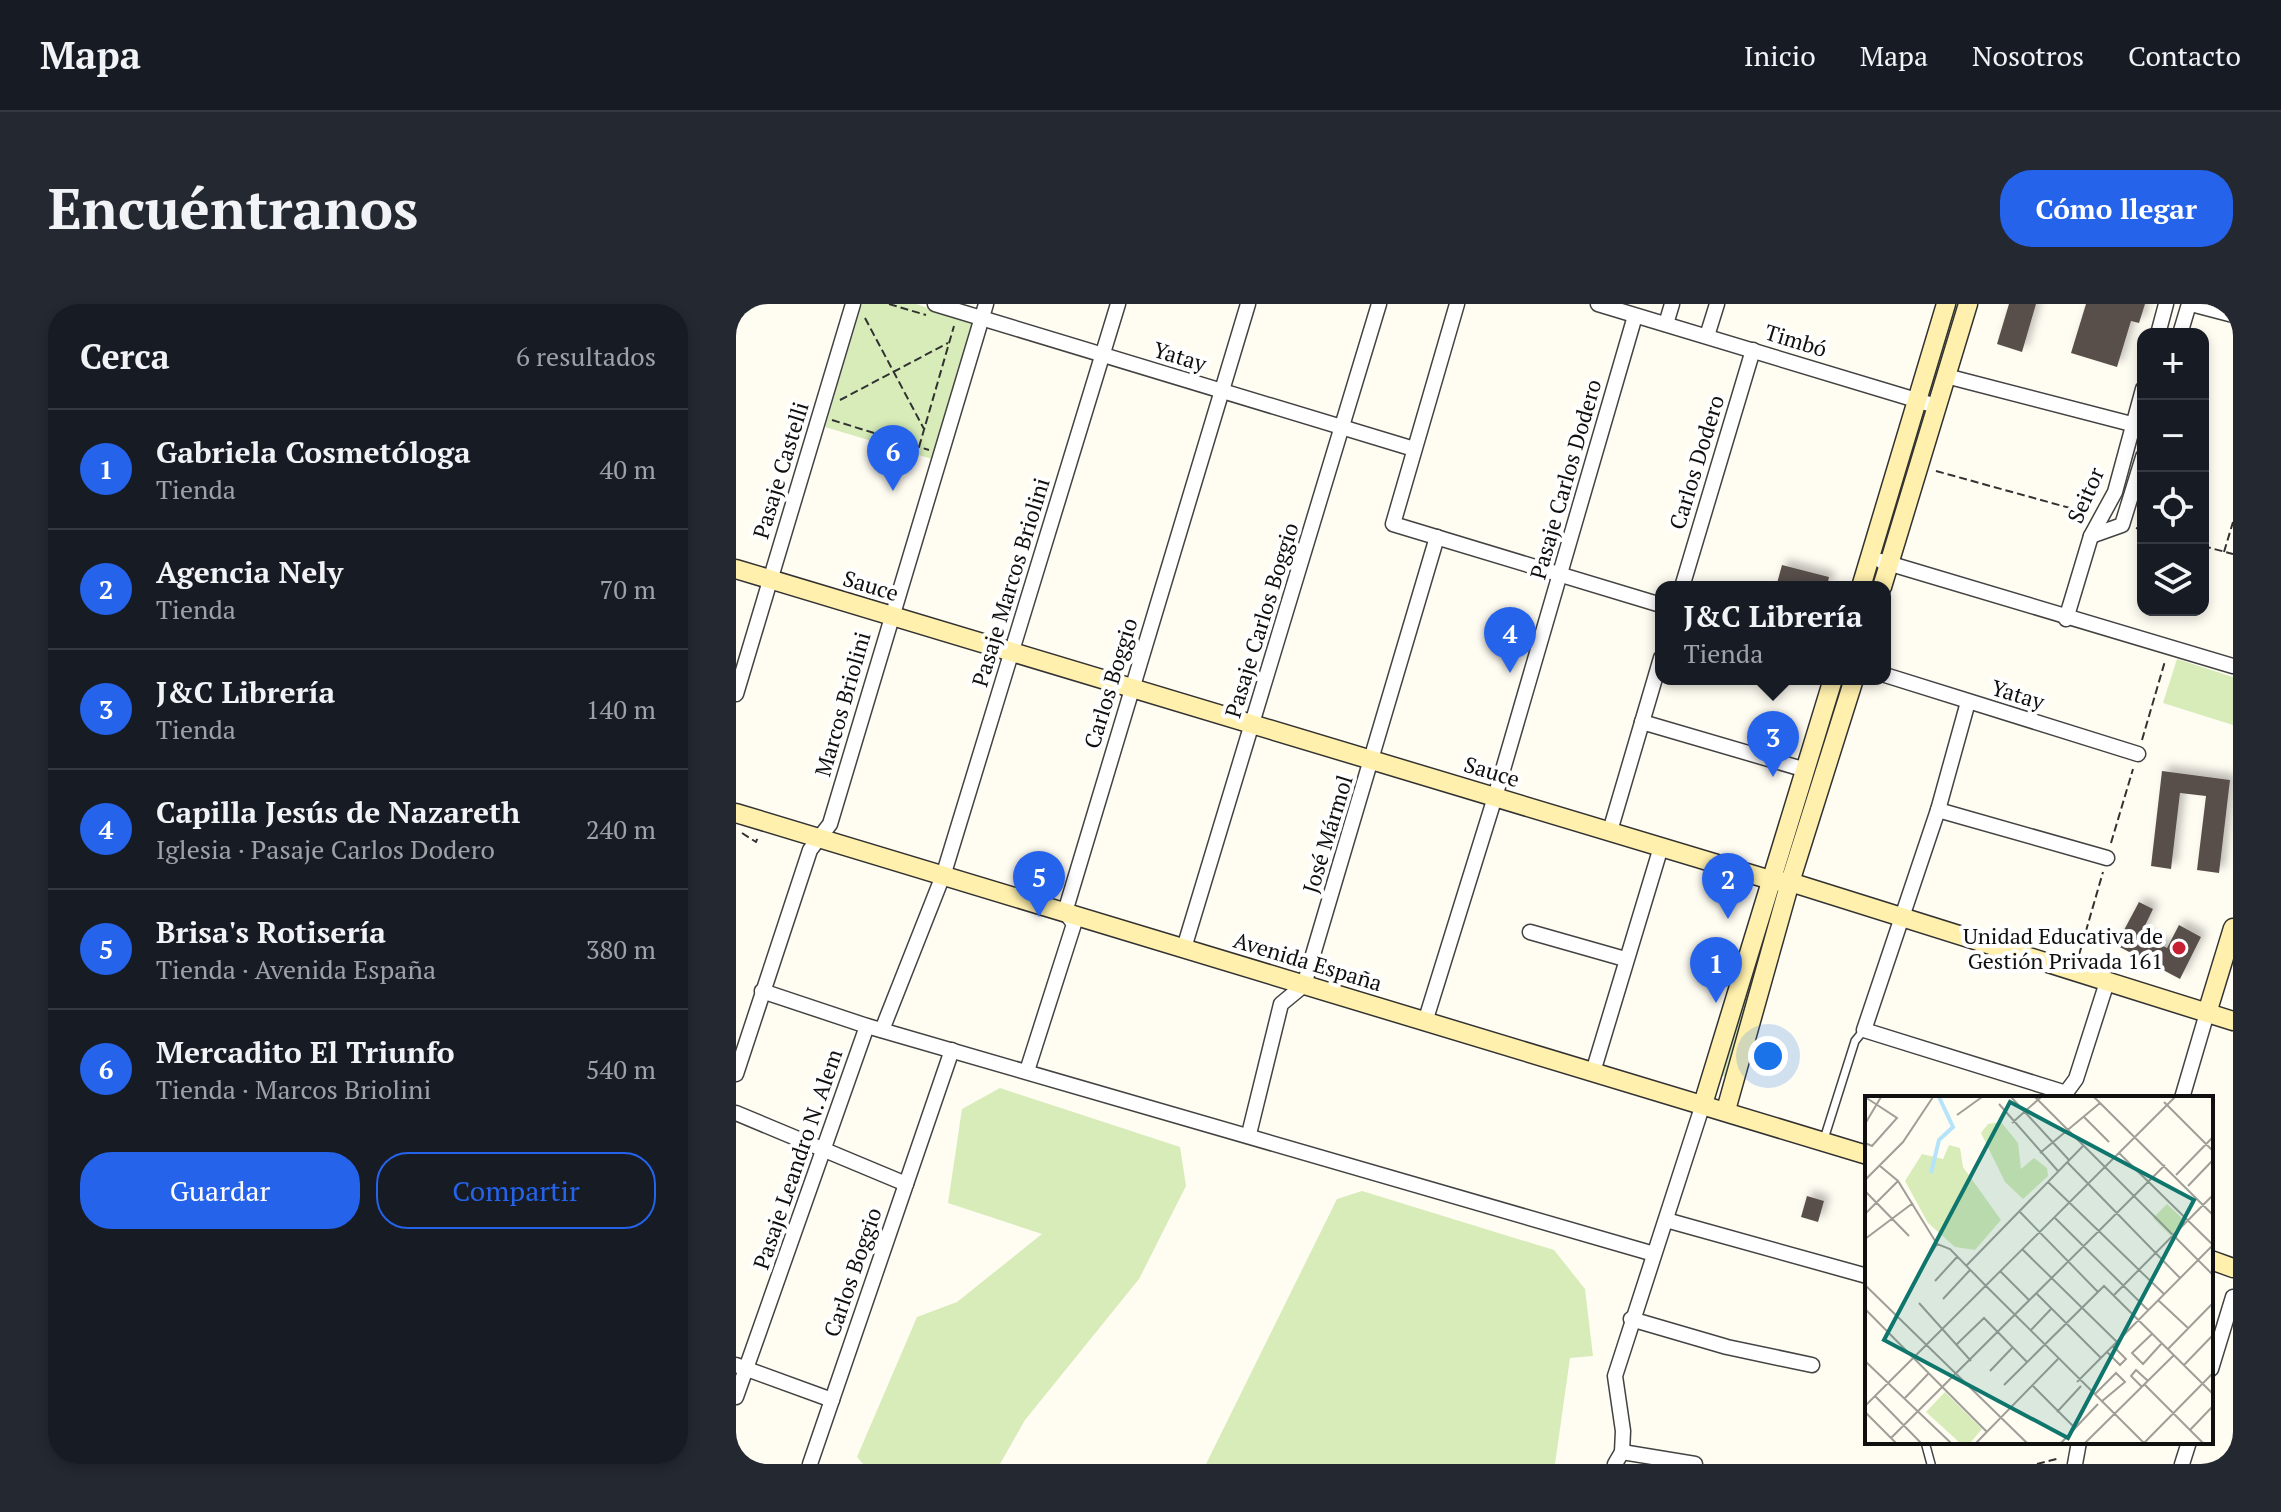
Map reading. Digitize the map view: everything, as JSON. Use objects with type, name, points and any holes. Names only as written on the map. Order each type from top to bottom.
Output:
[{"type":"main road","points":[[1863,581],[1946,304]]},
{"type":"main road","points":[[1884,581],[1968,304]]},
{"type":"main road","name":"Sauce","points":[[736,569],[1902,917],[2233,1021]]},
{"type":"main road","points":[[1726,1110],[1806,770],[1831,685]]},
{"type":"main road","points":[[1703,1104],[1852,685]]},
{"type":"main road","name":"Avenida España","points":[[736,813],[944,873],[1865,1154]]},
{"type":"main road","points":[[2207,1013],[2233,928]]},
{"type":"main road","points":[[2213,1261],[2233,1268]]},
{"type":"street","name":"Pasaje Castelli","points":[[736,694],[853,304]]},
{"type":"street","name":"Marcos Briolini","points":[[736,1074],[810,850],[830,824],[986,304]]},
{"type":"street","name":"Pasaje Marcos Briolini","points":[[944,873],[1118,304]]},
{"type":"street","name":"Carlos Boggio","points":[[1027,1071],[1074,924],[1065,912],[1248,304]]},
{"type":"street","name":"Pasaje Carlos Boggio","points":[[1184,948],[1379,304]]},
{"type":"street","points":[[1457,304],[1393,524],[1655,603]]},
{"type":"street","name":"Timbó","points":[[1598,304],[1936,406]]},
{"type":"street","points":[[1666,324],[1672,304]]},
{"type":"street","points":[[1707,336],[1717,304]]},
{"type":"street","points":[[2160,328],[2166,304]]},
{"type":"street","points":[[2182,328],[2190,304],[2233,315]]},
{"type":"street","name":"Yatay","points":[[932,310],[956,310],[1414,449]]},
{"type":"street","name":"Pasaje Carlos Dodero","points":[[1425,1022],[1495,797],[1635,316]]},
{"type":"street","name":"Carlos Dodero","points":[[1684,581],[1753,350]]},
{"type":"street","points":[[1946,376],[2137,425]]},
{"type":"street","name":"Seitor","points":[[2066,619],[2091,536],[2115,492],[2137,428]]},
{"type":"street","points":[[2091,536],[2122,525],[2138,472]]},
{"type":"street","name":"José Mármol","points":[[1249,1134],[1281,1004],[1304,985],[1437,537]]},
{"type":"street","points":[[1870,557],[2066,619],[2233,666]]},
{"type":"street","name":"Yatay","points":[[1891,677],[2138,754]]},
{"type":"street","points":[[1610,831],[1655,678]]},
{"type":"street","points":[[1968,702],[1938,810],[1864,1030],[2062,1095],[2076,1079],[2107,982]]},
{"type":"street","points":[[1642,722],[1806,770]]},
{"type":"street","points":[[1938,810],[2107,858]]},
{"type":"street","points":[[1593,1072],[1661,847]]},
{"type":"street","name":"Pasaje Leandro N. Alem","points":[[736,1397],[741,1367],[824,1152],[874,1028],[944,873]]},
{"type":"street","points":[[1530,932],[1625,959]]},
{"type":"street","points":[[762,991],[874,1028],[1249,1134],[1654,1254]]},
{"type":"street","points":[[2183,1096],[2207,1013]]},
{"type":"street","name":"Carlos Boggio","points":[[810,1464],[952,1050]]},
{"type":"street","points":[[1695,1464],[1618,1458],[1623,1431],[1615,1376],[1703,1104]]},
{"type":"street","points":[[736,1113],[906,1184]]},
{"type":"street","points":[[1666,1220],[1865,1275]]},
{"type":"street","points":[[2213,1362],[2233,1297]]},
{"type":"street","points":[[1631,1319],[1727,1347],[1812,1365]]},
{"type":"street","points":[[741,1367],[832,1400]]},
{"type":"street","points":[[2182,1464],[2188,1444]]},
{"type":"lane","points":[[1824,1142],[1855,1041],[1864,1030]]},
{"type":"lane","points":[[1926,1444],[1931,1464]]},
{"type":"path","points":[[889,304],[932,310]]},
{"type":"path","points":[[919,447],[956,310]]},
{"type":"path","points":[[864,317],[924,429]]},
{"type":"path","points":[[837,401],[949,343]]},
{"type":"path","points":[[819,416],[942,454]]},
{"type":"path","points":[[1919,467],[2100,517]]},
{"type":"path","points":[[2224,552],[2233,522]]},
{"type":"path","points":[[2122,525],[2137,529]]},
{"type":"path","points":[[2209,548],[2233,554]]},
{"type":"path","points":[[2074,971],[2168,648]]},
{"type":"path","points":[[2037,1464],[2077,1453]]},
{"type":"green space","points":[[862,304],[916,304],[974,323],[932,459],[825,427]]},
{"type":"green space","points":[[1954,304],[1959,304],[1934,386],[1929,384]]},
{"type":"green space","points":[[1916,429],[1921,431],[1887,545],[1882,542]]},
{"type":"green space","points":[[2177,659],[2233,677],[2233,725],[2163,703]]},
{"type":"green space","points":[[1773,894],[1780,896],[1727,1077],[1719,1075]]},
{"type":"green space","points":[[1000,1088],[1180,1147],[1186,1186],[1139,1279],[1025,1420],[1000,1464],[863,1464],[857,1457],[917,1317],[957,1302],[1042,1234],[948,1203],[962,1109]]},
{"type":"green space","points":[[1362,1191],[1554,1250],[1585,1289],[1593,1356],[1570,1358],[1555,1464],[1206,1464],[1337,1199]]},
{"type":"building","points":[[2009,304],[2036,304],[2022,352],[1997,344]]},
{"type":"building","points":[[2086,304],[2145,304],[2139,323],[2131,321],[2117,367],[2071,353]]},
{"type":"building","points":[[1782,565],[1829,577],[1828,581],[1778,581]]},
{"type":"building","points":[[2162,771],[2230,780],[2219,873],[2197,870],[2206,796],[2180,793],[2171,869],[2151,866]]},
{"type":"building","points":[[2139,902],[2153,909],[2141,934],[2167,948],[2179,925],[2201,937],[2180,979],[2116,945]]},
{"type":"building","points":[[1807,1196],[1824,1201],[1818,1222],[1801,1217]]},
{"type":"place","name":"Mercadito El Triunfo","points":[[893,491]]},
{"type":"place","name":"Capilla Jesús de Nazareth","points":[[1510,673]]},
{"type":"place","name":"J&C Librería","points":[[1773,777]]},
{"type":"place","name":"Brisa's Rotisería","points":[[1039,917]]},
{"type":"place","name":"Agencia Nely","points":[[1728,919]]},
{"type":"place","name":"Unidad Educativa de Gestión Privada 161","points":[[2179,948]]},
{"type":"place","name":"Gabriela Cosmetóloga","points":[[1716,1003]]}]
